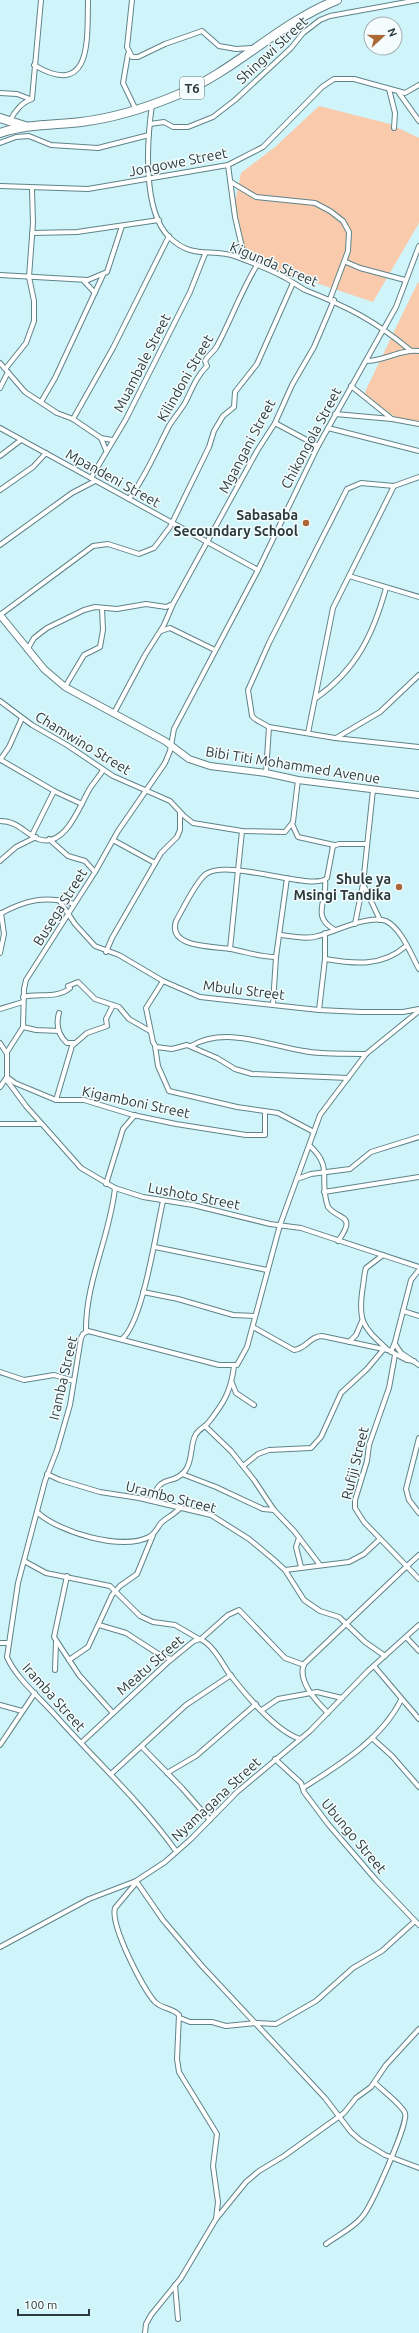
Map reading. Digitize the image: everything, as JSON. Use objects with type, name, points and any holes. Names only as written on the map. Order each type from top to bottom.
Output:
[{"type":"highway","name":"T6","points":[[0,133],[27,127],[81,122],[152,105],[177,95],[214,76],[295,20],[337,0]]},
{"type":"highway","name":"T6","points":[[0,118],[27,127]]},
{"type":"street","points":[[32,99],[35,80],[34,64],[39,40],[41,0]]},
{"type":"street","points":[[34,64],[43,70],[60,74],[68,73],[80,68],[85,53],[88,0]]},
{"type":"street","points":[[132,0],[127,47],[128,53],[123,83],[136,110]]},
{"type":"street","name":"Shingwi Street","points":[[150,124],[164,122],[173,127],[188,127],[213,117],[235,100],[290,48],[303,33],[320,20],[330,16],[418,0]]},
{"type":"street","points":[[128,53],[132,57],[138,57],[165,44],[202,30],[219,46],[236,49],[256,48]]},
{"type":"street","name":"Jongowe Street","points":[[0,186],[32,189],[88,189],[228,166],[263,147],[322,87],[334,79],[354,79],[399,93]]},
{"type":"street","points":[[419,85],[411,91],[399,93],[419,121]]},
{"type":"street","points":[[389,90],[395,112],[394,128]]},
{"type":"street","points":[[0,92],[17,94],[32,99]]},
{"type":"street","points":[[10,121],[14,112],[32,99]]},
{"type":"street","points":[[73,419],[113,348],[168,236],[154,206],[149,180],[149,135],[152,105]]},
{"type":"street","points":[[0,143],[16,137],[29,136],[51,145],[98,148],[149,135]]},
{"type":"street","points":[[228,166],[235,217],[245,260]]},
{"type":"street","name":"Mgangani Street","points":[[114,713],[145,655],[160,632],[173,604],[257,451],[275,424],[292,386],[310,356],[346,262],[348,251],[348,230],[343,221],[330,211],[303,200],[256,197],[231,182]]},
{"type":"street","points":[[0,388],[7,370],[22,351],[31,333],[35,311],[30,277],[32,189]]},
{"type":"street","points":[[32,233],[77,232],[160,220]]},
{"type":"street","points":[[41,402],[55,378],[95,293],[100,278],[107,272],[122,226]]},
{"type":"street","name":"Kigunda Street","points":[[168,236],[180,245],[205,254],[227,254],[245,260],[304,289],[332,300],[384,328],[410,350]]},
{"type":"street","name":"Chikongola Street","points":[[172,747],[171,736],[174,729],[258,570],[318,446],[396,307],[419,246]]},
{"type":"street","name":"Muambale Street","points":[[93,480],[106,450],[126,419],[142,384],[190,292],[205,254]]},
{"type":"street","points":[[346,262],[360,268],[405,280]]},
{"type":"street","name":"Kilindoni Street","points":[[129,499],[147,474],[174,417],[184,404],[192,386],[207,366],[205,361],[216,348],[227,322],[257,265]]},
{"type":"street","points":[[0,275],[82,280],[92,279],[107,272]]},
{"type":"street","points":[[82,280],[95,293]]},
{"type":"street","points":[[0,615],[93,546],[108,544],[135,554],[144,553],[156,544],[172,522],[206,454],[214,431],[223,416],[234,408],[235,392],[257,364],[293,283]]},
{"type":"street","points":[[366,361],[381,360],[410,350],[419,351]]},
{"type":"street","points":[[0,362],[18,387],[57,412],[73,419],[101,438],[112,440]]},
{"type":"street","points":[[351,386],[392,419]]},
{"type":"street","points":[[335,414],[392,419],[419,424]]},
{"type":"street","points":[[275,424],[318,446]]},
{"type":"street","name":"Mpandeni Street","points":[[0,428],[93,480],[208,541],[258,570]]},
{"type":"street","points":[[328,428],[419,451]]},
{"type":"street","points":[[101,438],[106,450]]},
{"type":"street","points":[[0,456],[21,440]]},
{"type":"street","points":[[0,490],[33,467],[46,453]]},
{"type":"street","points":[[419,477],[394,486],[355,484],[347,489],[269,643],[248,690],[252,716],[269,726],[336,738],[419,747]]},
{"type":"street","points":[[0,545],[64,498],[93,480]]},
{"type":"street","points":[[308,733],[333,608],[394,486]]},
{"type":"street","points":[[349,576],[419,597]]},
{"type":"street","points":[[316,698],[326,691],[354,664],[368,637],[386,588]]},
{"type":"street","points":[[27,650],[34,638],[55,622],[84,610],[95,607],[117,610],[146,604],[166,607],[173,604]]},
{"type":"street","points":[[65,687],[84,655],[100,647],[103,630],[102,608]]},
{"type":"street","name":"Bibi Titi Mohammed Avenue","points":[[0,615],[44,669],[65,687],[114,713],[172,747],[189,759],[201,764],[266,773],[298,780],[419,795]]},
{"type":"street","points":[[160,632],[170,628],[215,650]]},
{"type":"street","points":[[336,738],[380,712],[419,675]]},
{"type":"street","name":"Chamwino Street","points":[[1,702],[22,718],[67,744],[103,770],[131,785],[170,801],[180,812],[194,823],[242,831],[282,833],[292,824]]},
{"type":"street","points":[[22,718],[1,760],[54,791],[82,804]]},
{"type":"street","points":[[266,773],[269,726]]},
{"type":"street","name":"Busega Street","points":[[23,1027],[23,1000],[28,977],[95,872],[113,840],[164,763],[172,747]]},
{"type":"street","points":[[49,839],[60,835],[65,831],[103,770]]},
{"type":"street","points":[[298,780],[292,824],[298,837],[334,845],[366,844]]},
{"type":"street","points":[[355,924],[363,884],[366,844],[373,790]]},
{"type":"street","points":[[0,861],[16,847],[34,836],[54,791]]},
{"type":"street","points":[[106,952],[112,938],[154,863],[161,853],[177,837],[180,830],[180,812]]},
{"type":"street","points":[[0,821],[14,823],[34,836],[49,839],[68,856],[85,861],[95,872]]},
{"type":"street","points":[[230,949],[242,831]]},
{"type":"street","points":[[113,840],[154,863]]},
{"type":"street","points":[[334,845],[325,880],[322,917],[325,923],[335,930]]},
{"type":"street","points":[[276,957],[257,956],[230,949],[189,943],[178,935],[175,925],[205,874],[213,871],[238,871],[310,881],[325,880]]},
{"type":"street","points":[[273,1004],[276,957],[287,878]]},
{"type":"street","points":[[363,884],[380,920],[394,928],[419,969]]},
{"type":"street","points":[[0,953],[4,934],[0,914],[24,901],[48,899],[74,904]]},
{"type":"street","name":"Mbulu Street","points":[[59,900],[68,914],[92,944],[106,952],[119,955],[164,981],[200,997],[319,1010],[375,1012],[419,1010]]},
{"type":"street","points":[[280,935],[312,937],[355,924],[380,920]]},
{"type":"street","points":[[319,1010],[325,959],[325,933]]},
{"type":"street","points":[[325,959],[372,963],[396,954],[406,946]]},
{"type":"street","points":[[164,981],[146,1008],[158,1066],[168,1091],[184,1096],[285,1115],[314,1132]]},
{"type":"street","points":[[0,1009],[32,995],[59,994],[68,990],[68,986],[76,982],[82,984],[95,999],[121,1008],[129,1020],[151,1032]]},
{"type":"street","points":[[59,1012],[59,1031],[65,1042],[69,1044],[74,1043],[87,1033],[107,1026],[106,1020],[108,1010],[113,1005]]},
{"type":"street","points":[[152,1501],[154,1492],[161,1483],[182,1474],[188,1464],[194,1438],[198,1431],[205,1426],[229,1393],[234,1366],[242,1359],[253,1327],[280,1225],[320,1115],[366,1054],[419,1010]]},
{"type":"street","points":[[0,1088],[7,1078],[7,1054],[23,1027],[36,1030],[59,1031]]},
{"type":"street","points":[[191,1046],[208,1038],[232,1036],[306,1052],[366,1054]]},
{"type":"street","points":[[0,1043],[7,1054]]},
{"type":"street","points":[[56,1100],[74,1043]]},
{"type":"street","points":[[155,1046],[170,1049],[185,1045],[191,1046],[217,1058],[230,1067],[241,1072],[348,1078]]},
{"type":"street","name":"Kigamboni Street","points":[[7,1078],[15,1083],[56,1100],[90,1101],[135,1115],[176,1124],[261,1136],[265,1134],[265,1112]]},
{"type":"street","name":"Lushoto Street","points":[[7,1078],[41,1124],[81,1168],[106,1184],[115,1188],[163,1201],[193,1205],[280,1225],[301,1228],[419,1269]]},
{"type":"street","points":[[106,1184],[123,1129],[135,1115]]},
{"type":"street","points":[[0,1124],[41,1124]]},
{"type":"street","points":[[297,1179],[311,1174],[350,1169],[371,1152],[419,1137]]},
{"type":"street","points":[[310,1146],[321,1156],[324,1172],[324,1192],[329,1208],[342,1215],[345,1220],[344,1231],[338,1241]]},
{"type":"street","points":[[324,1192],[419,1177]]},
{"type":"street","points":[[86,1332],[91,1289],[105,1238],[115,1188]]},
{"type":"street","points":[[122,1339],[129,1332],[143,1292],[163,1201]]},
{"type":"street","points":[[154,1247],[267,1270]]},
{"type":"street","points":[[383,1256],[372,1262],[365,1270],[359,1304],[362,1320],[372,1337],[387,1351]]},
{"type":"street","points":[[243,1466],[258,1454],[270,1450],[311,1448],[321,1437],[341,1394],[395,1344],[411,1280],[419,1269]]},
{"type":"street","points":[[143,1292],[178,1299],[233,1315],[255,1316]]},
{"type":"street","points":[[403,1311],[418,1315]]},
{"type":"street","points":[[349,1342],[356,1335],[362,1320]]},
{"type":"street","points":[[253,1327],[294,1350],[302,1348],[318,1336],[387,1351],[414,1361]]},
{"type":"street","name":"Iramba Street","points":[[176,1851],[135,1799],[35,1693],[8,1660],[6,1654],[24,1561],[47,1474],[66,1418],[81,1338],[86,1332],[122,1339],[215,1364],[234,1366]]},
{"type":"street","points":[[395,1344],[401,1353],[419,1365]]},
{"type":"street","name":"Rufiji Street","points":[[395,1355],[389,1388],[369,1445],[367,1461],[355,1500],[358,1514],[419,1579]]},
{"type":"street","points":[[0,1372],[24,1380],[54,1375],[74,1381]]},
{"type":"street","points":[[232,1383],[236,1393],[254,1405]]},
{"type":"street","points":[[205,1426],[224,1444],[243,1466],[274,1510],[300,1538],[320,1565]]},
{"type":"street","points":[[419,1438],[406,1488],[409,1500],[419,1513]]},
{"type":"street","name":"Urambo Street","points":[[47,1474],[60,1480],[100,1492],[152,1501],[210,1515],[249,1539],[284,1570],[304,1600],[320,1611],[339,1617],[365,1642],[385,1656]]},
{"type":"street","points":[[182,1474],[216,1487],[263,1509],[274,1510]]},
{"type":"street","points":[[69,1660],[88,1647],[116,1590],[137,1574],[154,1533],[162,1522],[173,1516],[180,1508]]},
{"type":"street","points":[[37,1512],[59,1527],[103,1540],[142,1539],[154,1533]]},
{"type":"street","points":[[300,1538],[296,1547],[301,1567]]},
{"type":"street","points":[[284,1570],[349,1562],[364,1554],[380,1539]]},
{"type":"street","points":[[328,1712],[311,1693],[302,1674],[304,1665],[419,1555]]},
{"type":"street","points":[[24,1561],[38,1570],[110,1586],[116,1590],[140,1616],[153,1622],[175,1625],[200,1639],[228,1615],[239,1610],[285,1658],[304,1665]]},
{"type":"street","points":[[55,1670],[54,1634],[58,1624],[67,1576]]},
{"type":"street","points":[[99,1625],[126,1633],[160,1656],[171,1659]]},
{"type":"street","name":"Nyamagana Street","points":[[0,1947],[89,1899],[136,1882],[176,1851],[210,1820],[234,1794],[300,1739],[374,1666],[419,1625]]},
{"type":"street","points":[[406,1637],[419,1650]]},
{"type":"street","name":"Meatu Street","points":[[81,1743],[112,1712],[171,1659],[200,1639],[210,1647],[231,1675],[256,1704],[291,1736],[300,1739]]},
{"type":"street","points":[[55,1640],[69,1660],[112,1712]]},
{"type":"street","points":[[0,1643],[9,1644]]},
{"type":"street","points":[[374,1666],[401,1700],[419,1719]]},
{"type":"street","points":[[111,1774],[186,1705],[231,1675]]},
{"type":"street","points":[[262,1710],[278,1699],[317,1692],[342,1698]]},
{"type":"street","points":[[0,1745],[12,1729],[22,1711],[30,1703],[35,1693]]},
{"type":"street","points":[[303,1788],[322,1778],[372,1738],[394,1714],[401,1700]]},
{"type":"street","points":[[166,1773],[190,1761],[256,1704]]},
{"type":"street","points":[[0,1705],[22,1711]]},
{"type":"street","points":[[372,1738],[392,1756],[419,1787]]},
{"type":"street","points":[[142,1747],[210,1820]]},
{"type":"street","name":"Ubungo Street","points":[[275,1760],[301,1783],[328,1824],[376,1880],[419,1925]]},
{"type":"street","points":[[415,1920],[382,1951],[352,1968],[332,1989],[309,2006],[276,2024],[257,2023],[226,2026],[212,2022],[190,2022],[180,2018],[176,2012],[167,2010],[156,2003],[146,1990],[117,1930],[115,1908],[136,1882],[202,1966],[257,2023],[360,2140],[391,2158],[419,2168]]},
{"type":"street","points":[[180,2018],[178,2068],[191,2094],[211,2121],[218,2134],[213,2166],[218,2198],[216,2220]]},
{"type":"street","points":[[145,2333],[146,2324],[151,2315],[175,2285],[216,2220],[252,2176],[340,2116],[352,2102],[374,2083],[386,2065],[419,2029]]},
{"type":"street","points":[[326,2244],[352,2227],[362,2217],[391,2158],[405,2114],[374,2083]]},
{"type":"street","points":[[175,2285],[178,2319]]},
{"type":"shaded area","points":[[319,106],[390,124],[419,138],[419,223],[373,302],[247,260],[235,202],[241,173],[275,147]]},
{"type":"shaded area","points":[[418,282],[419,421],[399,420],[364,394]]},
{"type":"place","name":"Sabasaba Secoundary School","points":[[306,523]]},
{"type":"place","name":"Shule ya Msingi Tandika","points":[[399,887]]}]
